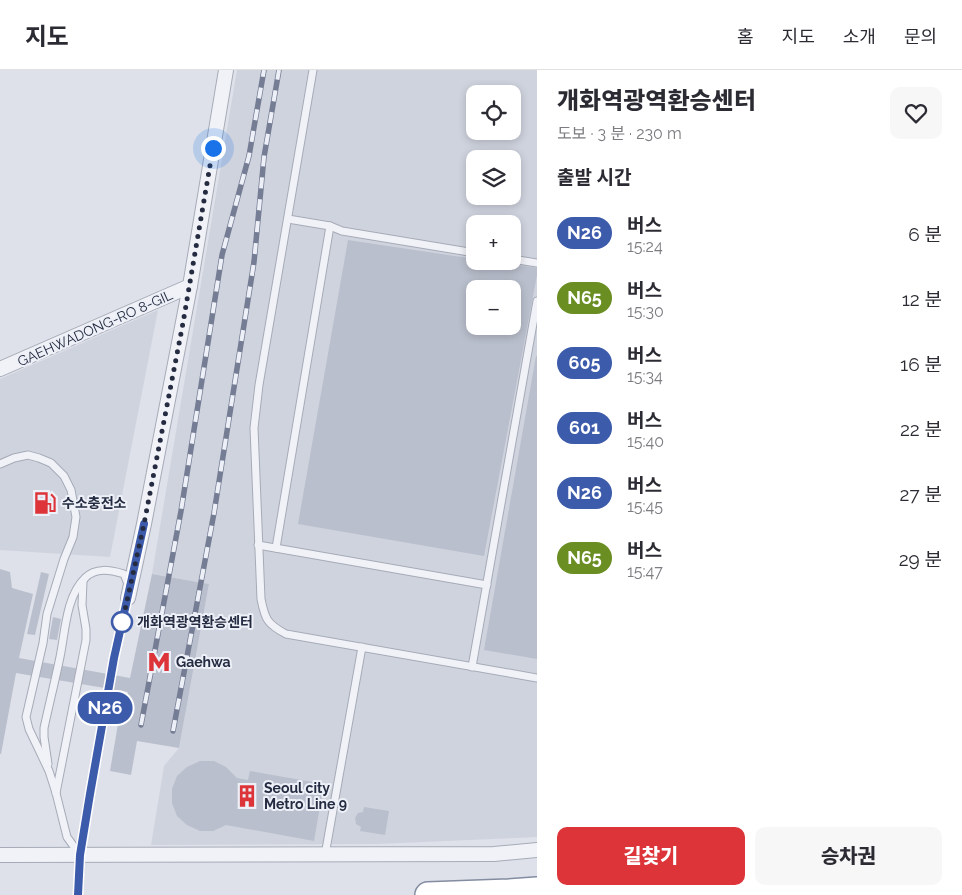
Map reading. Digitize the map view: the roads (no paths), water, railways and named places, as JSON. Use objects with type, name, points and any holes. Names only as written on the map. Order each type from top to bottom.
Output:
[{"type":"highway","points":[[428,895],[537,890]]},
{"type":"street","name":"GAEHWADONG-RO 8-GIL","points":[[128,591],[144,524],[190,286],[226,70]]},
{"type":"street","name":"GAEHWADONG-RO 8-GIL","points":[[0,369],[190,286]]},
{"type":"street","points":[[0,855],[494,854],[537,850]]},
{"type":"lane","points":[[313,70],[259,385],[254,428],[261,599],[265,616],[274,627],[286,634],[537,678]]},
{"type":"lane","points":[[288,219],[330,226],[342,231],[466,252]]},
{"type":"lane","points":[[276,548],[330,226]]},
{"type":"lane","points":[[521,260],[537,263]]},
{"type":"lane","points":[[472,666],[537,301]]},
{"type":"lane","points":[[0,464],[28,455],[39,458],[51,463],[64,476],[71,490],[76,518],[73,537],[47,614],[43,643],[26,717],[29,729],[49,771],[67,837],[80,855]]},
{"type":"lane","points":[[258,545],[487,585]]},
{"type":"lane","points":[[49,771],[44,728],[60,658],[69,605],[77,589],[92,572],[102,570],[124,574],[128,591]]},
{"type":"lane","points":[[56,793],[86,640],[82,605],[84,579]]},
{"type":"lane","name":"GAEHWADONG-RO 8-GIL","points":[[78,895],[80,855],[88,804],[128,591]]},
{"type":"lane","points":[[325,855],[362,647]]},
{"type":"railway","points":[[141,725],[181,511],[222,255],[249,156],[264,70]]},
{"type":"railway","points":[[173,731],[214,513],[254,262],[264,157],[279,70]]},
{"type":"place","name":"수소충전소","points":[[45,503]]},
{"type":"place","name":"개화역광역환승센터","points":[[122,622]]},
{"type":"place","name":"Gaehwa","points":[[159,662]]},
{"type":"place","name":"Seoul city Metro Line 9","points":[[247,796]]}]
